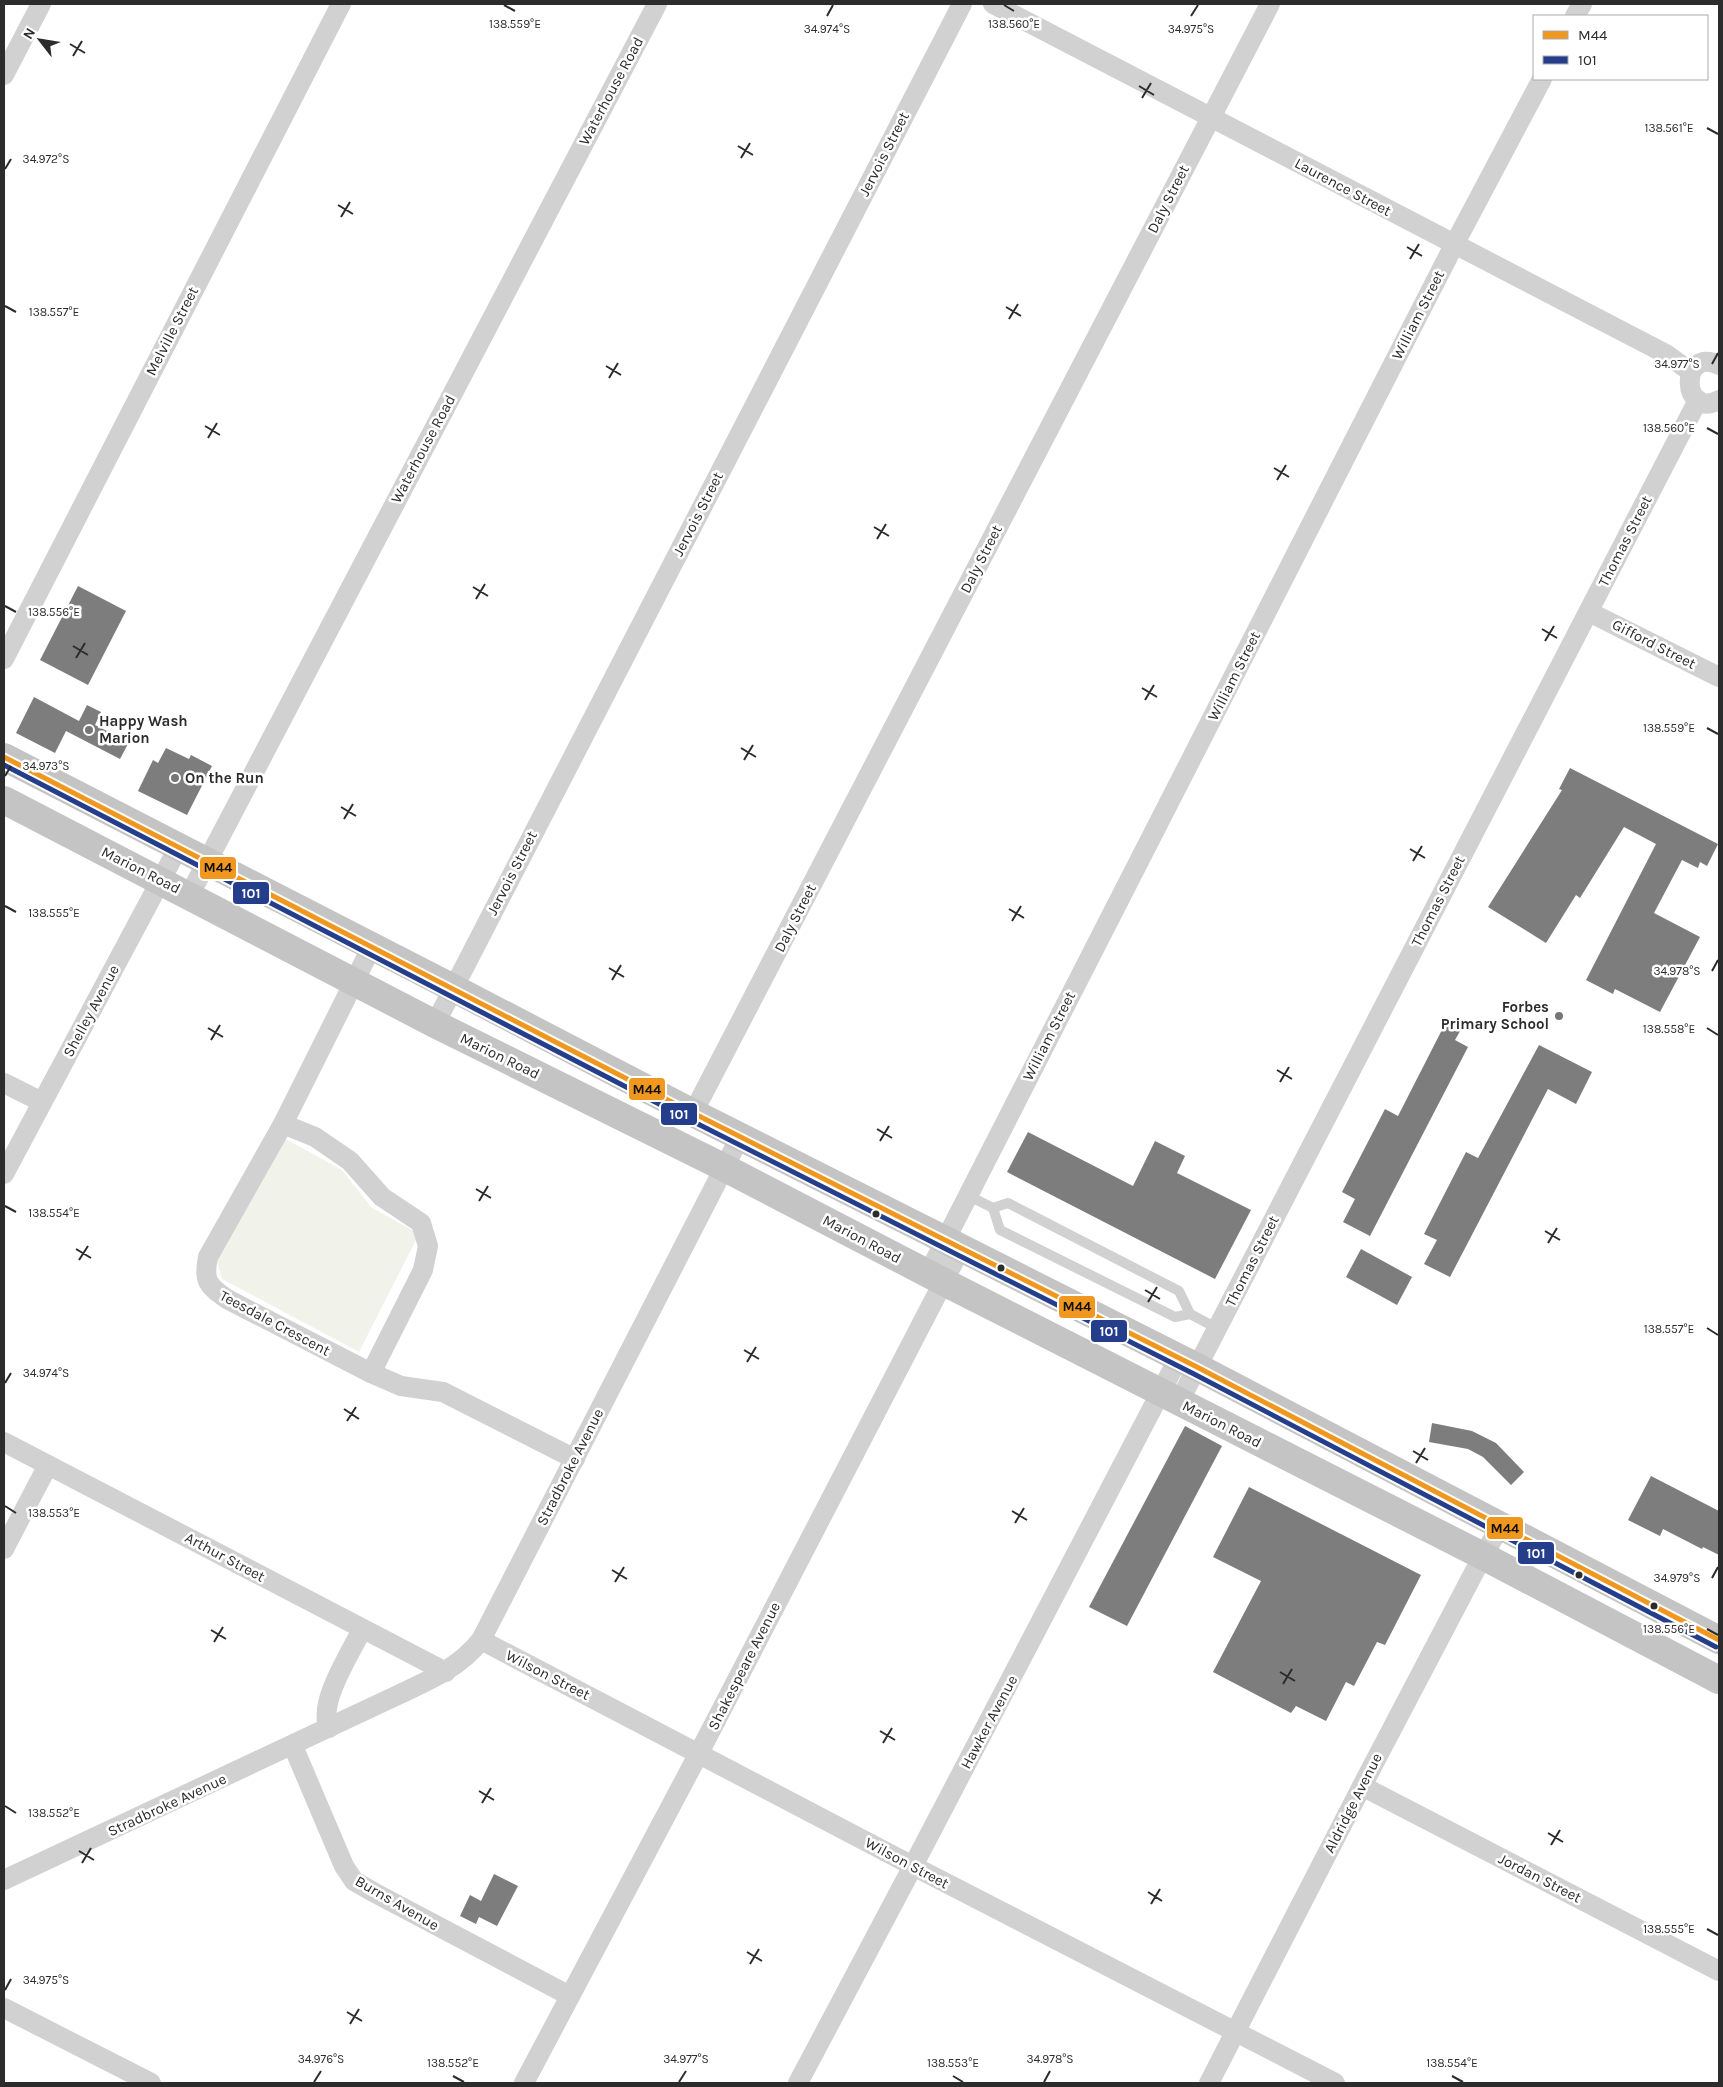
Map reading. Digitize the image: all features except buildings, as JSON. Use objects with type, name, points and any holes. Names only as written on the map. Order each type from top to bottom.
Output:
[{"type":"main road","points":[[4,757],[454,988],[693,1114],[1188,1363],[1719,1640]]},
{"type":"main road","name":"Marion Road","points":[[4,800],[435,1024],[725,1168],[1170,1398],[1483,1556],[1719,1680]]},
{"type":"street","points":[[4,75],[41,4]]},
{"type":"street","name":"Melville Street","points":[[4,659],[340,4]]},
{"type":"street","name":"Waterhouse Road","points":[[189,896],[657,4]]},
{"type":"street","name":"Jervois Street","points":[[435,1024],[962,4]]},
{"type":"street","name":"Laurence Street","points":[[993,4],[1666,354],[1691,372]]},
{"type":"street","name":"Daly Street","points":[[693,1114],[1270,4]]},
{"type":"street","points":[[1576,15],[1582,4]]},
{"type":"street","name":"William Street","points":[[936,1278],[953,1244],[967,1195],[1454,245],[1541,80]]},
{"type":"street","points":[[1719,365],[1707,362],[1696,367],[1691,372],[1688,382],[1689,389],[1698,400],[1708,403],[1719,400]]},
{"type":"street","name":"Thomas Street","points":[[1170,1398],[1188,1363],[1217,1328],[1698,400]]},
{"type":"street","name":"Gifford Street","points":[[1588,612],[1719,677]]},
{"type":"street","name":"Shelley Avenue","points":[[4,1174],[178,848]]},
{"type":"street","name":"Teesdale Crescent","points":[[372,946],[283,1124],[208,1257],[205,1272],[210,1288],[227,1299],[371,1373],[401,1386],[443,1392],[575,1459]]},
{"type":"street","points":[[4,1083],[42,1102]]},
{"type":"street","points":[[283,1124],[315,1137],[350,1161],[382,1197],[421,1224],[428,1246],[423,1270],[371,1373]]},
{"type":"street","name":"Stradbroke Avenue","points":[[4,1880],[293,1746],[446,1672],[470,1654],[480,1640],[575,1459],[740,1137]]},
{"type":"street","name":"Shakespeare Avenue","points":[[524,2083],[699,1753],[936,1278]]},
{"type":"street","name":"Hawker Avenue","points":[[798,2083],[913,1866],[1170,1398]]},
{"type":"street","name":"Arthur Street","points":[[4,1442],[446,1672]]},
{"type":"street","points":[[4,1549],[48,1465]]},
{"type":"street","name":"Aldridge Avenue","points":[[1209,2083],[1362,1786],[1501,1525]]},
{"type":"street","points":[[329,1728],[326,1722],[326,1712],[330,1695],[362,1629]]},
{"type":"street","name":"Wilson Street","points":[[480,1640],[1335,2083]]},
{"type":"street","name":"Burns Avenue","points":[[293,1746],[344,1866],[354,1880],[375,1894],[570,1996]]},
{"type":"street","name":"Jordan Street","points":[[1362,1786],[1719,1970]]},
{"type":"street","points":[[4,2008],[151,2083]]},
{"type":"lane","points":[[967,1195],[993,1208],[1008,1203],[1179,1291],[1190,1314],[1217,1328]]},
{"type":"lane","points":[[993,1208],[1000,1230],[1175,1317],[1190,1314]]},
{"type":"shaded area","points":[[282,1137],[342,1170],[371,1207],[419,1234],[359,1352],[222,1279],[217,1261]]},
{"type":"transit line","name":"M44","points":[[4,757],[693,1113],[1197,1367],[1719,1640]]},
{"type":"transit line","name":"101","points":[[4,765],[690,1120],[1194,1374],[1716,1647]]},
{"type":"place","name":"Happy Wash Marion","points":[[89,730]]},
{"type":"place","name":"On the Run","points":[[175,778]]},
{"type":"place","name":"Forbes Primary School","points":[[1559,1016]]}]
